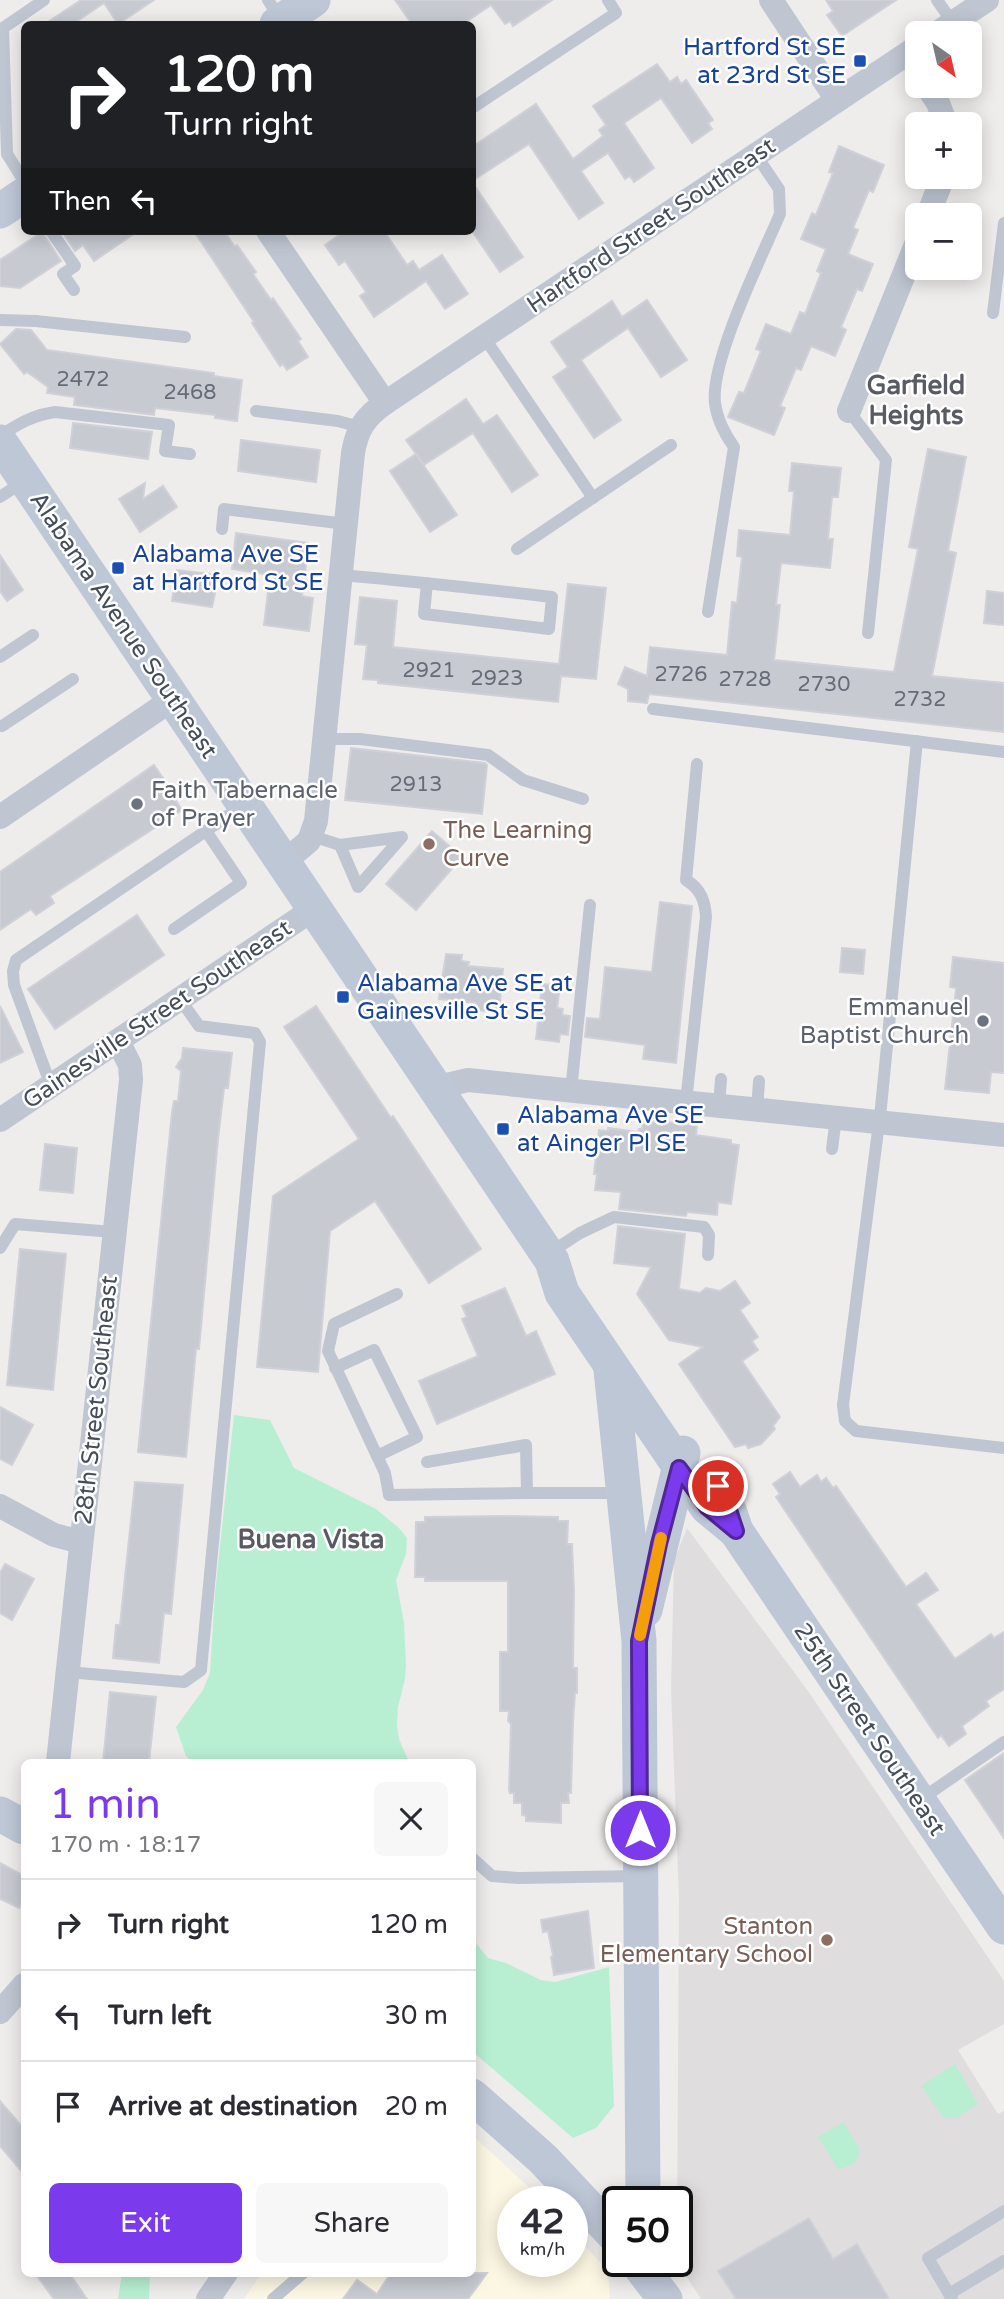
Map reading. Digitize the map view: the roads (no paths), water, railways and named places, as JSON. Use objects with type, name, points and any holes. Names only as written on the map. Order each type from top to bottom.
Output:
[{"type":"main road","points":[[276,15],[313,0]]},
{"type":"main road","points":[[0,211],[21,197]]},
{"type":"main road","name":"Alabama Avenue Southeast","points":[[0,442],[13,489],[173,699],[550,1258],[562,1293],[611,1367],[683,1454]]},
{"type":"main road","name":"Alabama Avenue Southeast","points":[[550,1258],[579,1281],[683,1454],[659,1544],[639,1641]]},
{"type":"main road","name":"Alabama Avenue Southeast","points":[[611,1367],[639,1641],[643,2186]]},
{"type":"main road","name":"25th Street Southeast","points":[[683,1454],[707,1507],[736,1531],[1004,1927]]},
{"type":"main road","points":[[0,1814],[21,1825]]},
{"type":"main road","points":[[476,2100],[543,2159],[602,2222]]},
{"type":"main road","points":[[645,2277],[666,2299]]},
{"type":"street","points":[[771,0],[837,100]]},
{"type":"street","points":[[956,21],[987,0]]},
{"type":"street","name":"Hartford Street Southeast","points":[[360,427],[368,416],[385,403],[837,100],[905,62]]},
{"type":"street","points":[[271,235],[385,403]]},
{"type":"street","points":[[849,411],[905,272]]},
{"type":"street","points":[[284,862],[303,848],[312,836],[316,821],[353,453],[360,427]]},
{"type":"street","points":[[0,817],[173,699]]},
{"type":"street","name":"Gainesville Street Southeast","points":[[0,1121],[315,908]]},
{"type":"street","name":"28th Street Southeast","points":[[58,1759],[131,1080],[130,1065],[118,1041]]},
{"type":"street","points":[[434,1088],[468,1080],[1004,1135]]},
{"type":"street","points":[[0,1506],[54,1535],[81,1542]]},
{"type":"street","points":[[0,2012],[21,1988]]},
{"type":"street","points":[[208,2299],[223,2277]]},
{"type":"lane","points":[[21,176],[7,154],[4,28],[44,0]]},
{"type":"lane","points":[[476,105],[617,13],[608,0]]},
{"type":"lane","points":[[937,0],[943,21]]},
{"type":"lane","points":[[708,612],[734,447],[721,427],[715,401],[721,359],[780,214],[779,189],[756,155]]},
{"type":"lane","points":[[993,313],[1004,223]]},
{"type":"lane","points":[[54,235],[75,265],[63,274],[74,290]]},
{"type":"lane","points":[[0,320],[36,321],[185,337]]},
{"type":"lane","points":[[484,337],[593,498]]},
{"type":"lane","points":[[256,411],[338,421],[360,427]]},
{"type":"lane","points":[[849,411],[886,460],[868,632]]},
{"type":"lane","points":[[0,436],[39,414],[55,412],[169,425],[165,451],[190,454]]},
{"type":"lane","points":[[517,548],[671,445]]},
{"type":"lane","points":[[222,529],[224,509],[346,524]]},
{"type":"lane","points":[[341,575],[427,583],[552,597],[549,629],[424,614],[427,583]]},
{"type":"lane","points":[[0,657],[33,635]]},
{"type":"lane","points":[[1,725],[73,679]]},
{"type":"lane","points":[[653,709],[1004,752]]},
{"type":"lane","points":[[324,739],[360,739],[488,755],[523,780],[583,799]]},
{"type":"lane","points":[[916,741],[879,1122],[843,1405],[845,1421],[856,1432],[1004,1448]]},
{"type":"lane","points":[[686,1102],[706,917],[705,901],[697,888],[686,880],[697,764]]},
{"type":"lane","points":[[51,1086],[14,985],[13,971],[16,960],[245,804]]},
{"type":"lane","points":[[174,929],[242,883],[206,831]]},
{"type":"lane","points":[[312,836],[340,845],[402,837],[358,887],[340,845]]},
{"type":"lane","points":[[571,1091],[590,905]]},
{"type":"lane","points":[[68,1672],[184,1682],[201,1670],[260,1042],[255,1033],[199,1026],[180,999]]},
{"type":"lane","points":[[719,1106],[721,1079]]},
{"type":"lane","points":[[757,1110],[759,1081]]},
{"type":"lane","points":[[832,1149],[836,1118]]},
{"type":"lane","points":[[550,1258],[580,1233],[614,1217],[704,1227],[709,1235],[708,1255]]},
{"type":"lane","points":[[0,1248],[15,1224],[113,1232]]},
{"type":"lane","points":[[397,1294],[334,1324],[328,1351],[385,1473],[389,1495],[624,1493]]},
{"type":"lane","points":[[335,1368],[374,1350],[417,1437],[377,1456]]},
{"type":"lane","points":[[427,1462],[526,1445],[527,1493]]},
{"type":"lane","points":[[918,1801],[1004,1742]]},
{"type":"lane","points":[[476,1861],[492,1875],[518,1878],[640,1876]]},
{"type":"lane","points":[[1004,2211],[928,2258],[950,2297],[1004,2261]]},
{"type":"lane","points":[[272,2299],[298,2277]]},
{"type":"place","name":"Hartford St SE at 23rd St SE","points":[[860,61]]},
{"type":"place","name":"Alabama Ave SE at Hartford St SE","points":[[118,568]]},
{"type":"place","name":"Faith Tabernacle of Prayer","points":[[137,804]]},
{"type":"place","name":"The Learning Curve","points":[[429,844]]},
{"type":"place","name":"Alabama Ave SE at Gainesville St SE","points":[[343,997]]},
{"type":"place","name":"Emmanuel Baptist Church","points":[[983,1021]]},
{"type":"place","name":"Alabama Ave SE at Ainger Pl SE","points":[[503,1129]]},
{"type":"place","name":"Stanton Elementary School","points":[[827,1940]]},
{"type":"district","name":"Garfield Heights","points":[[916,400]]},
{"type":"district","name":"Buena Vista","points":[[311,1539]]}]
